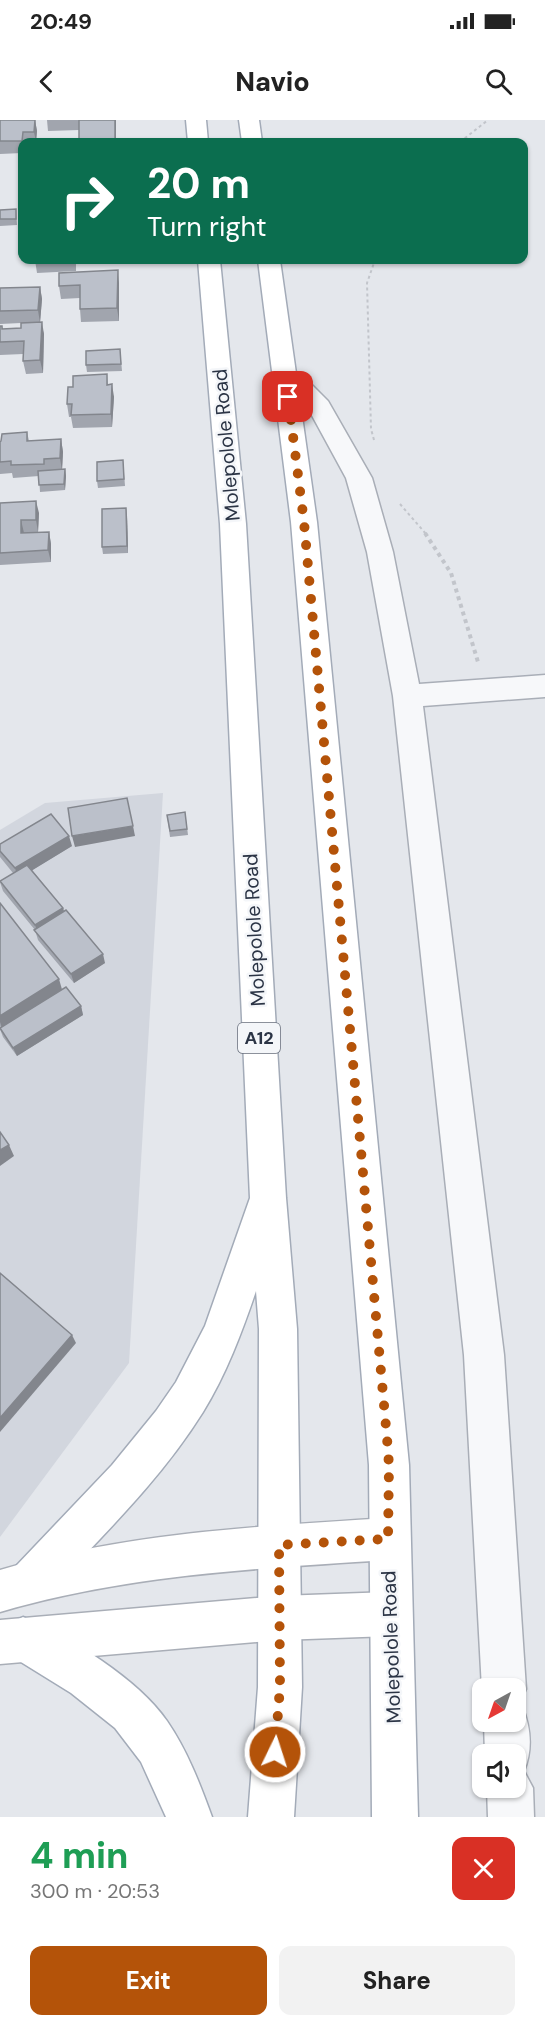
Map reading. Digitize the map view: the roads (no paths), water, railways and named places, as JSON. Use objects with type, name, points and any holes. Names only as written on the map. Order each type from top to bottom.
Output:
[{"type":"main road","points":[[196,120],[198,138]]},
{"type":"main road","points":[[249,120],[251,138]]},
{"type":"main road","name":"Molepolole Road","points":[[209,264],[233,524],[267,1198],[278,1329],[280,1687],[271,1817]]},
{"type":"main road","name":"Molepolole Road","points":[[270,264],[304,522],[387,1438],[395,1817]]},
{"type":"main road","points":[[15,1586],[112,1497],[170,1426],[207,1366],[225,1322],[267,1198]]},
{"type":"main road","points":[[15,1586],[119,1564],[279,1545],[388,1539]]},
{"type":"main road","points":[[11,1641],[280,1618],[390,1614]]},
{"type":"main road","points":[[11,1641],[109,1693],[144,1726],[178,1785],[189,1817]]},
{"type":"street","points":[[285,376],[305,391],[319,406],[359,478],[380,552],[407,696],[484,1355],[503,1678]]},
{"type":"street","points":[[407,696],[545,686]]},
{"type":"street","points":[[510,1798],[511,1817]]}]
